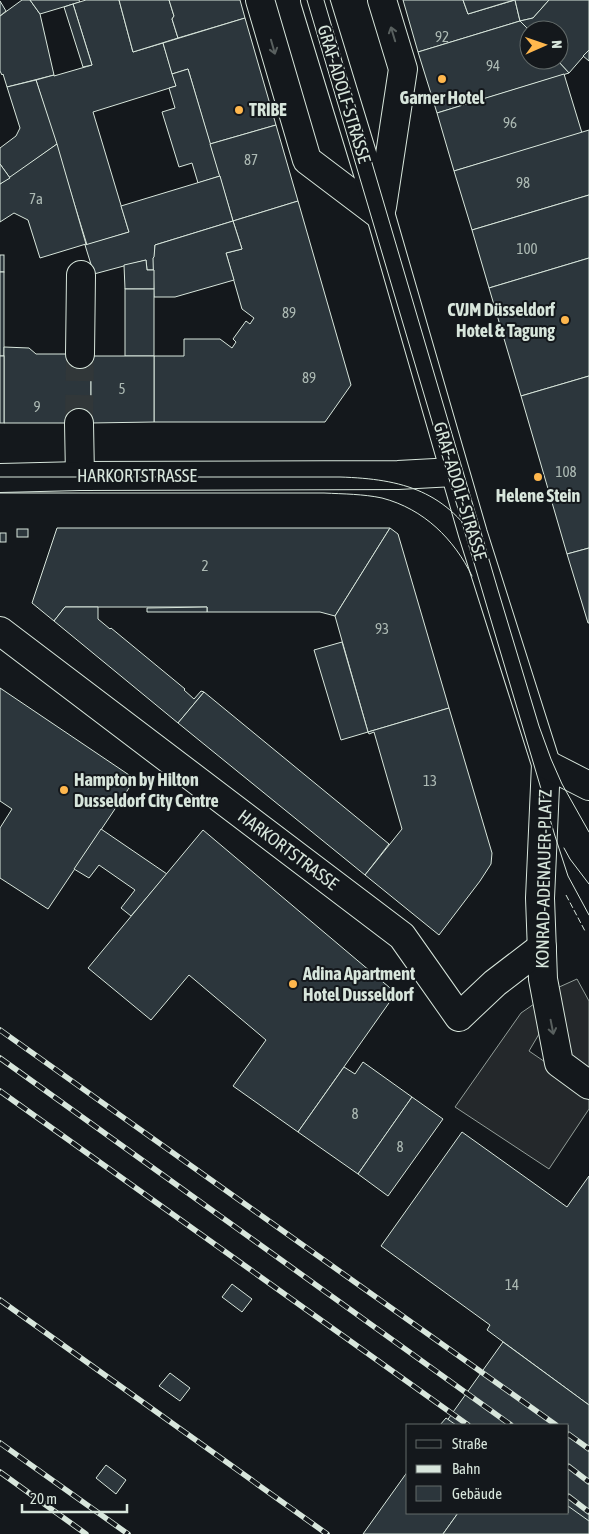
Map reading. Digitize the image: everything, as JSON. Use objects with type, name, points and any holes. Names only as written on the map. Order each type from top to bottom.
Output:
[{"type":"street","name":"GRAF-ADOLF-STRASSE","points":[[260,0],[307,160],[381,216]]},
{"type":"street","name":"GRAF-ADOLF-STRASSE","points":[[315,0],[381,216],[454,472],[546,764]]},
{"type":"street","name":"GRAF-ADOLF-STRASSE","points":[[381,216],[403,69],[382,0]]},
{"type":"street","points":[[80,354],[81,275]]},
{"type":"street","points":[[79,423],[80,476]]},
{"type":"street","name":"HARKORTSTRASSE","points":[[0,478],[398,475],[454,472]]},
{"type":"street","name":"HARKORTSTRASSE","points":[[0,631],[402,936],[459,1017],[495,983],[542,947]]},
{"type":"street","name":"KONRAD-ADENAUER-PLATZ","points":[[589,786],[546,764],[540,898],[543,979],[559,1063],[589,1085]]},
{"type":"shaded area","points":[[577,979],[589,1001],[589,1075],[542,1029],[529,1051],[589,1092],[589,1109],[549,1169],[455,1107],[521,1013],[557,988]]},
{"type":"building","points":[[22,0],[30,0],[40,14],[54,75],[7,87],[3,74],[0,71],[0,16]]},
{"type":"building","points":[[30,0],[79,0],[80,2],[40,14]]},
{"type":"building","points":[[86,0],[119,0],[133,52],[163,43],[176,86],[93,112],[129,232],[87,245],[36,80],[92,65],[73,4]]},
{"type":"building","points":[[119,0],[169,0],[178,38],[133,52]]},
{"type":"building","points":[[169,0],[240,0],[245,18],[178,38]]},
{"type":"building","points":[[403,0],[463,0],[468,14],[515,0],[519,21],[418,52]]},
{"type":"building","points":[[463,0],[514,0],[468,14]]},
{"type":"building","points":[[515,0],[549,0],[533,18],[520,20]]},
{"type":"building","points":[[549,0],[589,0],[589,50],[569,73],[566,70],[569,70],[569,20],[524,20],[533,18]]},
{"type":"building","points":[[0,1],[6,11],[0,16]]},
{"type":"building","points":[[73,4],[92,65],[83,67],[64,7]]},
{"type":"building","points":[[245,18],[276,125],[210,144],[188,69],[172,74],[163,43]]},
{"type":"building","points":[[519,21],[519,70],[566,70],[569,73],[437,113],[418,52]]},
{"type":"building","points":[[589,50],[589,61],[583,56]]},
{"type":"building","points":[[188,69],[220,176],[198,183],[192,163],[179,167],[162,112],[175,108],[169,88],[176,86],[172,74]]},
{"type":"building","points":[[564,74],[582,133],[454,171],[437,113]]},
{"type":"building","points":[[36,80],[57,144],[10,178],[0,164],[0,148],[16,136],[20,128],[7,87]]},
{"type":"building","points":[[276,125],[298,201],[233,221],[210,144]]},
{"type":"building","points":[[589,130],[589,195],[472,230],[454,171]]},
{"type":"building","points":[[57,144],[86,244],[40,258],[28,220],[14,213],[0,222],[0,184]]},
{"type":"building","points":[[0,164],[10,178],[0,184]]},
{"type":"building","points":[[220,176],[233,221],[155,245],[154,270],[147,270],[146,260],[94,274],[85,245],[129,232],[121,206]]},
{"type":"building","points":[[589,195],[589,258],[489,288],[472,230]]},
{"type":"building","points":[[298,201],[351,385],[325,422],[154,422],[154,356],[184,356],[184,339],[220,339],[232,348],[236,342],[233,339],[246,321],[250,324],[254,318],[242,309],[226,253],[242,249],[233,221]]},
{"type":"building","points":[[233,221],[242,249],[226,253],[234,280],[175,297],[154,297],[153,258],[155,245]]},
{"type":"building","points":[[0,255],[4,255],[4,272],[0,272]]},
{"type":"building","points":[[589,258],[589,376],[521,396],[489,288]]},
{"type":"building","points":[[146,260],[147,270],[154,270],[154,289],[125,289],[124,265]]},
{"type":"building","points":[[0,272],[4,272],[4,356],[0,356]]},
{"type":"building","points":[[125,289],[154,289],[154,356],[125,356]]},
{"type":"building","points":[[4,347],[29,348],[36,354],[80,354],[91,356],[91,423],[4,423]]},
{"type":"building","points":[[0,356],[4,356],[4,423],[0,423]]},
{"type":"building","points":[[91,356],[154,356],[154,422],[91,423]]},
{"type":"building","points":[[589,376],[589,548],[567,554],[521,396]]},
{"type":"building","points":[[57,528],[390,528],[335,616],[320,612],[207,612],[207,607],[65,607],[54,621],[32,603]]},
{"type":"building","points":[[390,528],[398,534],[449,708],[368,732],[335,616]]},
{"type":"building","points":[[17,529],[28,529],[28,537],[17,537]]},
{"type":"building","points":[[0,533],[6,533],[6,542],[0,542]]},
{"type":"building","points":[[589,548],[589,623],[588,623],[567,554]]},
{"type":"building","points":[[65,607],[98,607],[98,619],[185,689],[194,699],[201,691],[204,692],[178,723],[54,621]]},
{"type":"building","points":[[207,607],[207,612],[147,612],[147,608]]},
{"type":"building","points":[[342,642],[368,732],[341,740],[314,650]]},
{"type":"building","name":"Hampton by Hilton Dusseldorf City Centre","points":[[0,688],[135,779],[48,909],[0,878],[0,828],[12,809],[0,801]]},
{"type":"building","points":[[204,692],[389,844],[365,875],[178,723]]},
{"type":"building","points":[[449,708],[492,853],[491,864],[439,935],[365,875],[402,829],[374,732],[369,734],[368,732]]},
{"type":"building","points":[[101,829],[167,874],[131,916],[121,908],[135,890],[99,865],[89,878],[74,869]]},
{"type":"building","name":"Adina Apartment Hotel Dusseldorf","points":[[203,830],[396,993],[298,1132],[233,1086],[266,1040],[189,975],[151,1020],[88,968]]},
{"type":"building","points":[[363,1062],[412,1097],[358,1174],[298,1132],[344,1067],[355,1074]]},
{"type":"building","points":[[412,1097],[443,1119],[388,1196],[358,1174]]},
{"type":"building","points":[[462,1132],[567,1207],[589,1176],[589,1405],[487,1330],[490,1325],[381,1246]]},
{"type":"building","points":[[232,1284],[252,1299],[242,1312],[222,1297]]},
{"type":"building","points":[[503,1342],[589,1405],[589,1524],[569,1510],[569,1424],[449,1424],[446,1422]]},
{"type":"building","points":[[170,1373],[190,1388],[180,1401],[159,1386]]},
{"type":"building","points":[[446,1418],[455,1424],[441,1424]]},
{"type":"building","points":[[106,1465],[126,1480],[116,1494],[96,1478]]},
{"type":"building","points":[[406,1474],[406,1514],[457,1514],[443,1534],[363,1534]]},
{"type":"building","points":[[569,1507],[589,1521],[589,1534],[443,1534],[457,1514],[569,1514]]},
{"type":"tunnel","points":[[79,423],[80,354]]},
{"type":"tram line","points":[[307,0],[555,836],[568,876],[589,915]]},
{"type":"tram line","points":[[324,0],[539,726],[562,784],[589,832]]},
{"type":"tram line","points":[[0,477],[340,477],[384,481],[403,485],[438,501],[468,529],[481,548]]},
{"type":"tram line","points":[[0,493],[324,493],[382,498],[411,510],[436,527],[465,562],[472,576]]},
{"type":"tram line","points":[[564,848],[589,884]]},
{"type":"railway","points":[[0,1030],[555,1424]]},
{"type":"railway","points":[[0,1058],[510,1424]]},
{"type":"railway","points":[[0,1091],[467,1424]]},
{"type":"railway","points":[[0,1300],[327,1534]]},
{"type":"railway","points":[[569,1435],[589,1449]]},
{"type":"railway","points":[[0,1443],[128,1534]]},
{"type":"railway","points":[[569,1467],[589,1482]]},
{"type":"railway","points":[[0,1472],[86,1534]]},
{"type":"railway","points":[[569,1497],[589,1512]]},
{"type":"fence","points":[[566,895],[585,931]]},
{"type":"place","name":"Garner Hotel","points":[[442,79]]},
{"type":"place","name":"TRIBE","points":[[239,110]]},
{"type":"place","name":"CVJM Düsseldorf Hotel & Tagung","points":[[565,320]]},
{"type":"place","name":"Helene Stein","points":[[538,477]]},
{"type":"place","name":"Hampton by Hilton Dusseldorf City Centre","points":[[64,790]]},
{"type":"place","name":"Adina Apartment Hotel Dusseldorf","points":[[293,984]]}]
